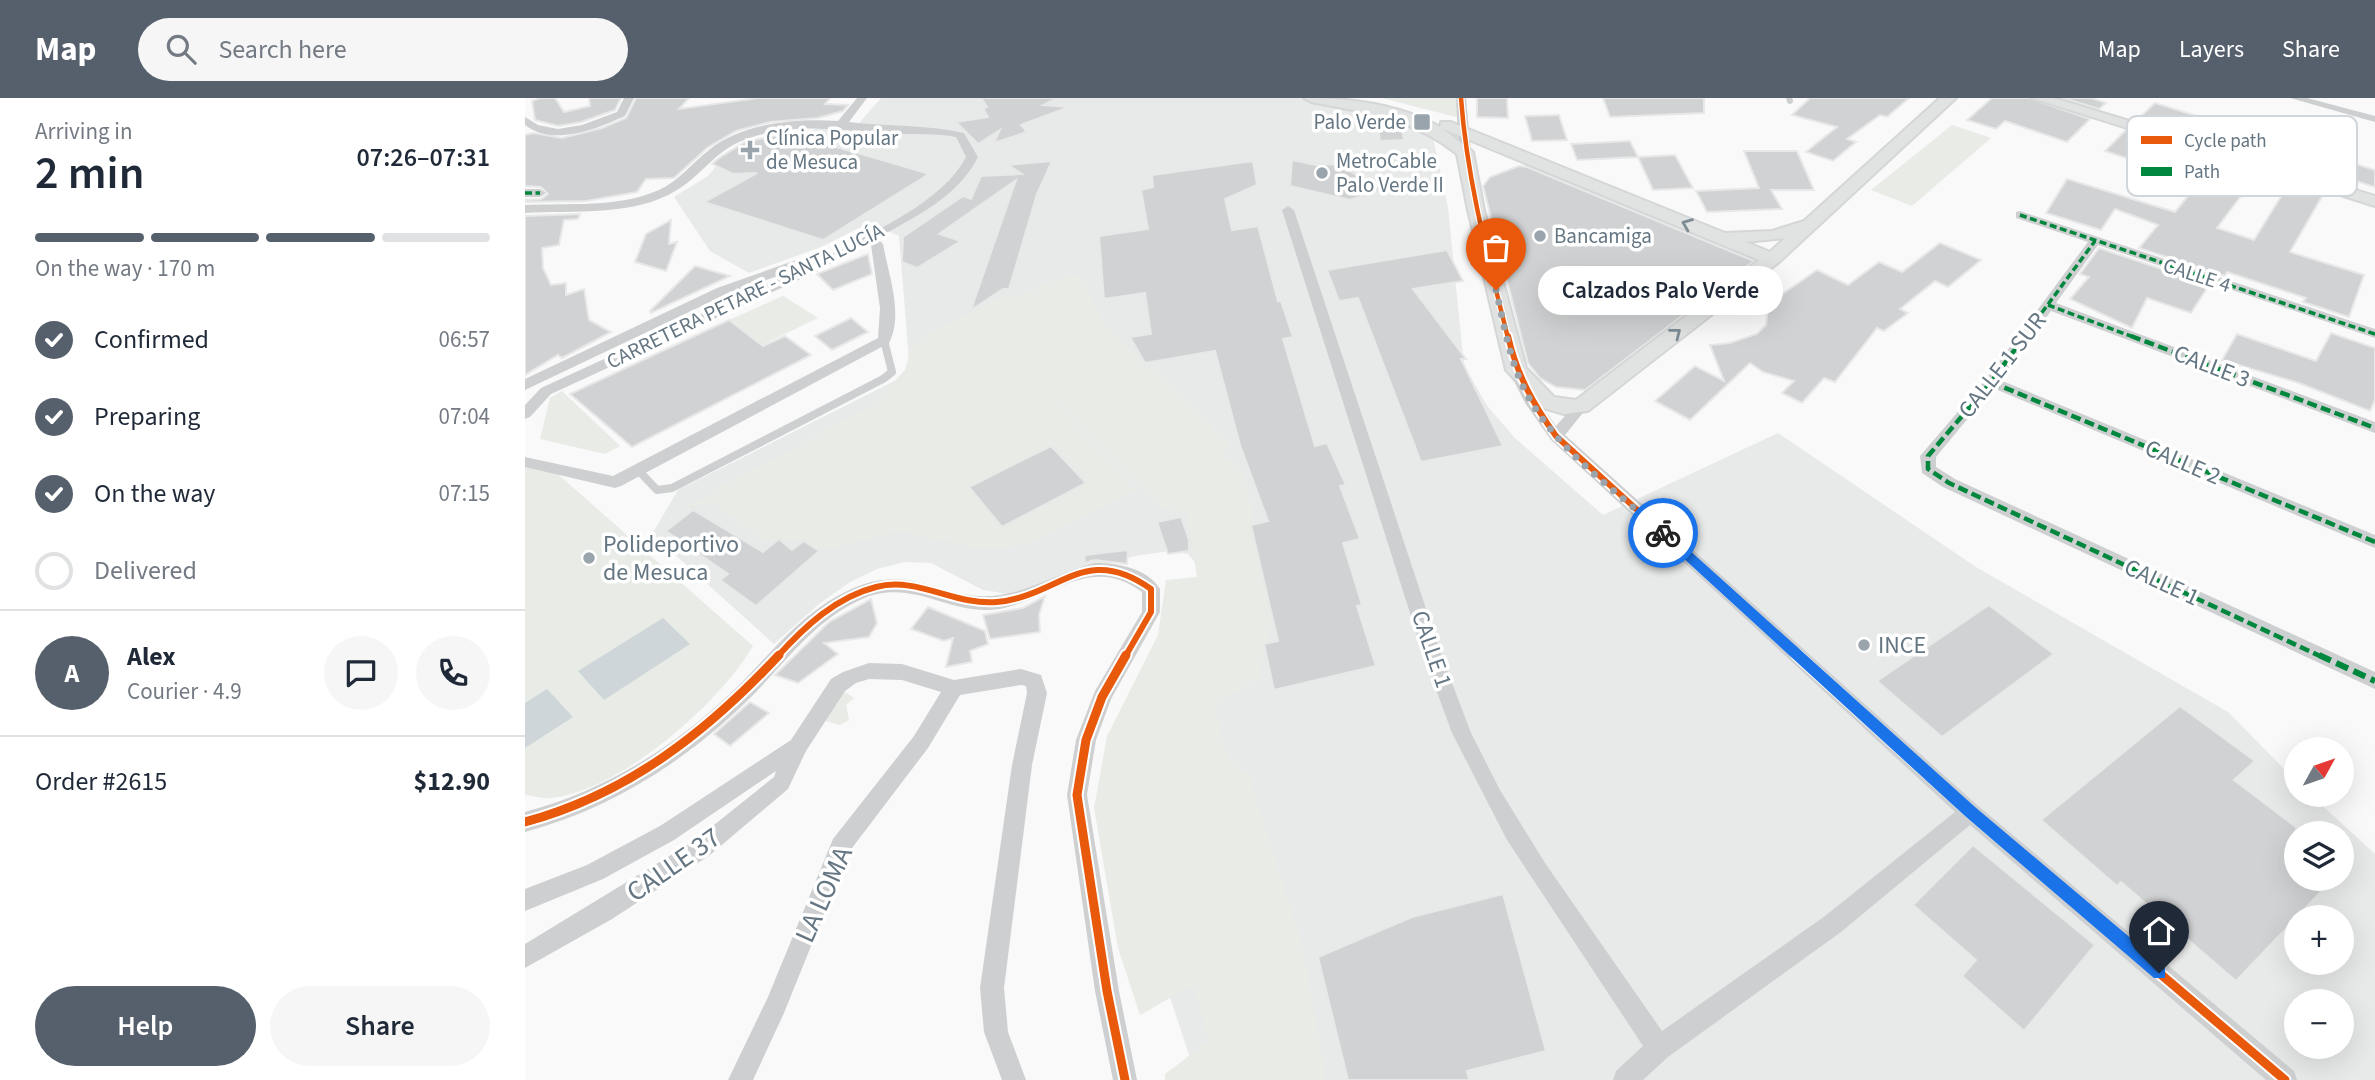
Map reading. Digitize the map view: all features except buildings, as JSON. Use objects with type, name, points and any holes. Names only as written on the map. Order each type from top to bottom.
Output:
[{"type":"street","points":[[525,120],[530,125],[547,131],[575,130],[621,114],[629,98]]},
{"type":"street","points":[[842,124],[862,98]]},
{"type":"street","points":[[1311,98],[1413,118],[1439,131],[1467,159]]},
{"type":"street","points":[[1342,98],[1419,115],[1772,259]]},
{"type":"street","points":[[1461,98],[1467,159],[1476,210],[1516,370],[1532,403],[1556,436],[1970,811],[2285,1080]]},
{"type":"street","points":[[1556,436],[1581,406],[1772,259],[1818,220],[1949,98]]},
{"type":"street","points":[[2039,98],[2127,125]]},
{"type":"street","points":[[2295,98],[2375,120]]},
{"type":"street","name":"CARRETERA PETARE - SANTA LUCÍA","points":[[525,209],[626,203],[643,199],[664,192],[688,178],[710,153],[729,142],[809,124],[842,124],[878,130],[943,130],[960,135],[972,157],[966,169],[930,204],[811,269],[546,391],[525,414]]},
{"type":"street","points":[[1467,159],[1497,147]]},
{"type":"street","points":[[525,193],[540,193]]},
{"type":"street","points":[[2357,195],[2375,201]]},
{"type":"street","name":"CALLE 1","points":[[1288,210],[1456,718],[1473,757],[1498,807],[1548,887],[1658,1048]]},
{"type":"street","name":"CALLE 4","points":[[2020,215],[2375,334]]},
{"type":"street","points":[[1719,237],[1773,236],[1793,232],[1818,220]]},
{"type":"street","points":[[525,462],[615,482],[884,340],[887,330],[883,284],[877,244],[869,238]]},
{"type":"street","name":"CALLE 1 SUR","points":[[1949,483],[1928,469],[1928,456],[1991,382],[2095,241]]},
{"type":"street","points":[[525,385],[722,291],[769,273],[834,255]]},
{"type":"street","name":"CALLE 3","points":[[2048,305],[2375,428]]},
{"type":"street","points":[[1516,370],[1547,402],[1564,407],[1581,406]]},
{"type":"street","name":"CALLE 2","points":[[1991,382],[2375,542]]},
{"type":"street","name":"CALLE 1","points":[[1949,483],[2375,681]]},
{"type":"street","points":[[525,822],[559,815],[588,803],[660,759],[698,733],[742,694],[778,652],[809,624],[846,600],[877,586],[909,585],[965,602],[999,602],[1085,570],[1113,567],[1134,574],[1151,589],[1151,612],[1102,698],[1086,740],[1077,795],[1107,991],[1125,1080]]},
{"type":"street","points":[[525,900],[595,872],[667,833],[797,746],[838,685],[850,677],[869,671],[902,672],[954,688],[1021,677],[1034,680],[1037,693],[1022,765],[992,988],[996,1032],[1014,1080]]},
{"type":"street","name":"LA LOMA","points":[[740,1080],[776,1005],[841,846],[921,742],[954,688]]},
{"type":"street","name":"CALLE 37","points":[[525,957],[604,911],[702,848],[781,783],[797,746]]},
{"type":"street","points":[[1625,1080],[1658,1048],[1833,925],[1970,811]]},
{"type":"lane","points":[[638,470],[657,490],[672,488],[883,379],[892,372],[884,340]]},
{"type":"shaded area","points":[[881,98],[1310,98],[1402,115],[1432,133],[1448,208],[1464,366],[1488,407],[1515,438],[1603,515],[1778,433],[1976,567],[2228,712],[2284,769],[2284,807],[2324,807],[2339,821],[2284,821],[2284,891],[2354,891],[2354,835],[2375,854],[2375,1080],[1193,1080],[1192,1064],[1170,997],[1202,615],[1199,567],[1188,554],[1170,551],[1135,556],[1009,594],[983,590],[931,563],[905,562],[877,569],[850,582],[819,604],[774,644],[652,534],[678,490],[910,373],[899,236],[869,223],[821,247],[749,273],[710,251],[674,197],[708,176],[722,159],[757,141],[823,128],[853,130]]},
{"type":"shaded area","points":[[1382,98],[1461,98],[1460,118]]},
{"type":"shaded area","points":[[1952,125],[1991,138],[1912,206],[1871,190]]},
{"type":"shaded area","points":[[1082,276],[1104,323],[1145,363],[1139,368],[1156,369],[1229,445],[1223,458],[1240,468],[1247,485],[1273,617],[1258,678],[1214,706],[1228,761],[1248,773],[1302,944],[1326,1080],[1165,1080],[1165,1074],[1209,1041],[1193,985],[1140,1015],[1118,948],[1094,808],[1107,736],[1158,635],[1166,580],[1197,577],[1187,512],[1163,509],[1039,384],[1135,490],[1024,545],[980,549],[901,532],[819,551],[795,541],[767,541],[712,503],[681,509],[872,405],[905,370],[912,344],[997,298],[1027,294],[1060,278]]},
{"type":"shaded area","points":[[783,296],[818,318],[762,345],[729,320]]},
{"type":"shaded area","points":[[562,391],[620,446],[605,454],[540,439],[550,398]]},
{"type":"shaded area","name":"Polideportivo de Mesuca","points":[[525,465],[552,469],[753,646],[717,693],[666,741],[608,779],[579,792],[552,798],[525,795]]},
{"type":"shaded area","points":[[663,618],[690,644],[604,700],[578,671]]},
{"type":"shaded area","points":[[837,687],[854,698],[846,705],[849,720],[840,725],[822,720]]},
{"type":"shaded area","points":[[547,689],[573,717],[525,748],[525,703]]},
{"type":"marked path","points":[[525,193],[540,193]]},
{"type":"marked path","points":[[2020,215],[2375,334]]},
{"type":"marked path","points":[[2095,241],[1991,382],[1928,456],[1928,469],[1949,483],[2375,681]]},
{"type":"marked path","points":[[2048,305],[2375,428]]},
{"type":"marked path","points":[[1991,382],[2375,542]]},
{"type":"cycle path","points":[[1461,98],[1465,152],[1476,210],[1516,370],[1532,403],[1556,436],[1970,812],[2285,1080]]},
{"type":"cycle path","points":[[525,822],[583,803],[641,773],[668,755],[719,716],[817,618],[854,595],[891,584],[922,588],[968,601],[1000,602],[1021,597],[1095,569],[1113,569],[1132,575],[1151,589],[1151,612],[1102,697],[1086,740],[1077,795],[1107,991],[1125,1080]]},
{"type":"way so far","points":[[1496,290],[1516,370],[1532,403],[1556,436],[1663,533]]},
{"type":"place","name":"Palo Verde","points":[[1422,122]]},
{"type":"place","name":"Clínica Popular de Mesuca","points":[[750,150]]},
{"type":"place","name":"MetroCable Palo Verde II","points":[[1322,173]]},
{"type":"place","name":"Bancamiga","points":[[1540,236]]},
{"type":"place","name":"Calzados Palo Verde","points":[[1496,290]]},
{"type":"place","name":"Polideportivo de Mesuca","points":[[589,558]]},
{"type":"place","name":"INCE","points":[[1864,645]]},
{"type":"route","points":[[1663,533],[1970,811],[2159,973]]}]
